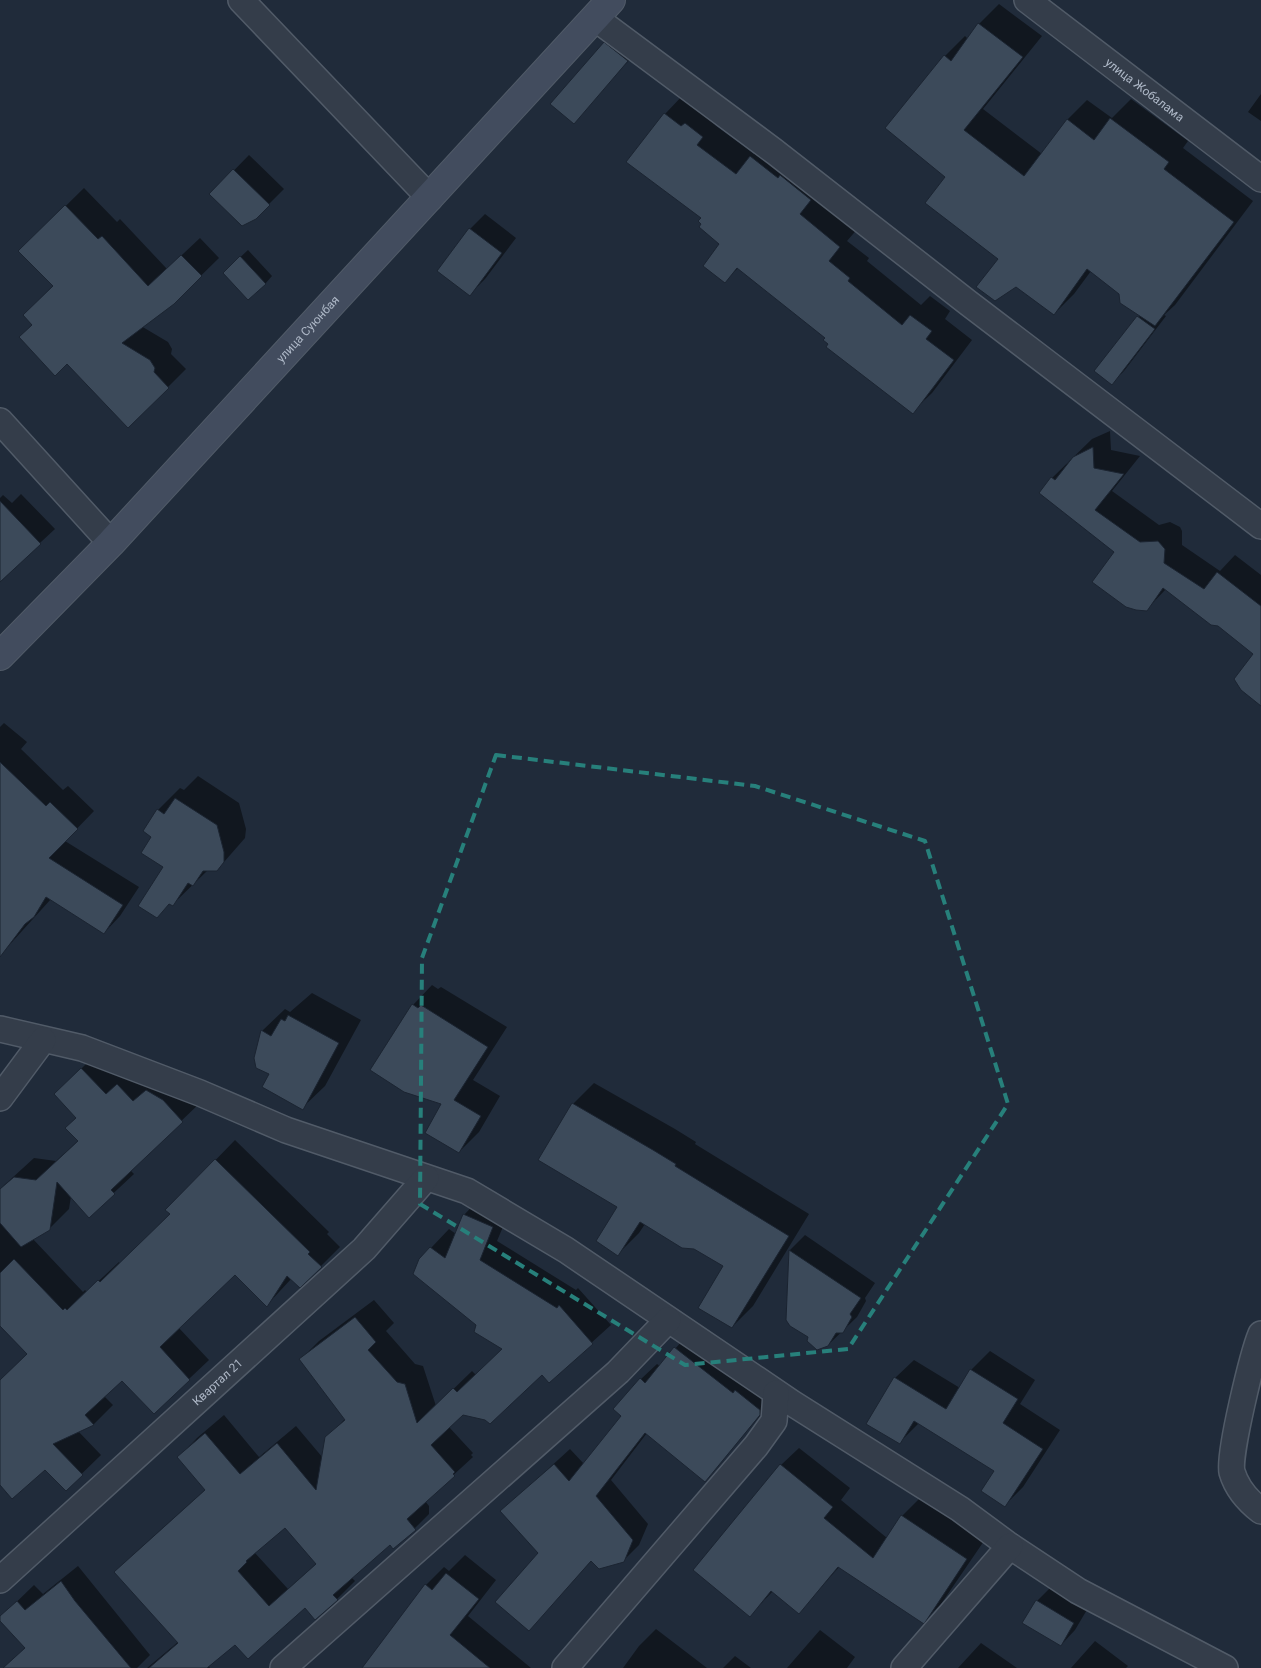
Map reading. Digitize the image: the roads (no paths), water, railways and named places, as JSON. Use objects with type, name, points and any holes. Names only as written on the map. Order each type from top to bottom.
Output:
[{"type":"street","points":[[240,0],[430,198]]},
{"type":"street","name":"улица Жобалама","points":[[1027,0],[1261,180]]},
{"type":"street","points":[[603,9],[775,152],[967,302],[1261,526]]},
{"type":"street","name":"улица Суюнбая","points":[[0,656],[111,543],[603,9]]},
{"type":"street","points":[[0,421],[111,543]]},
{"type":"street","points":[[0,1029],[82,1048],[200,1093],[286,1130],[476,1196],[566,1250],[776,1392],[960,1509],[1010,1546],[1078,1591],[1225,1668]]},
{"type":"street","points":[[0,1098],[43,1040]]},
{"type":"street","name":"Квартал 21","points":[[0,1580],[364,1249],[426,1178]]},
{"type":"street","points":[[283,1668],[618,1372],[668,1320]]},
{"type":"street","points":[[1261,1334],[1235,1441],[1232,1470],[1238,1487],[1251,1503],[1261,1511]]},
{"type":"street","points":[[565,1668],[756,1446],[774,1421],[776,1392]]},
{"type":"street","points":[[904,1668],[1010,1546]]}]
